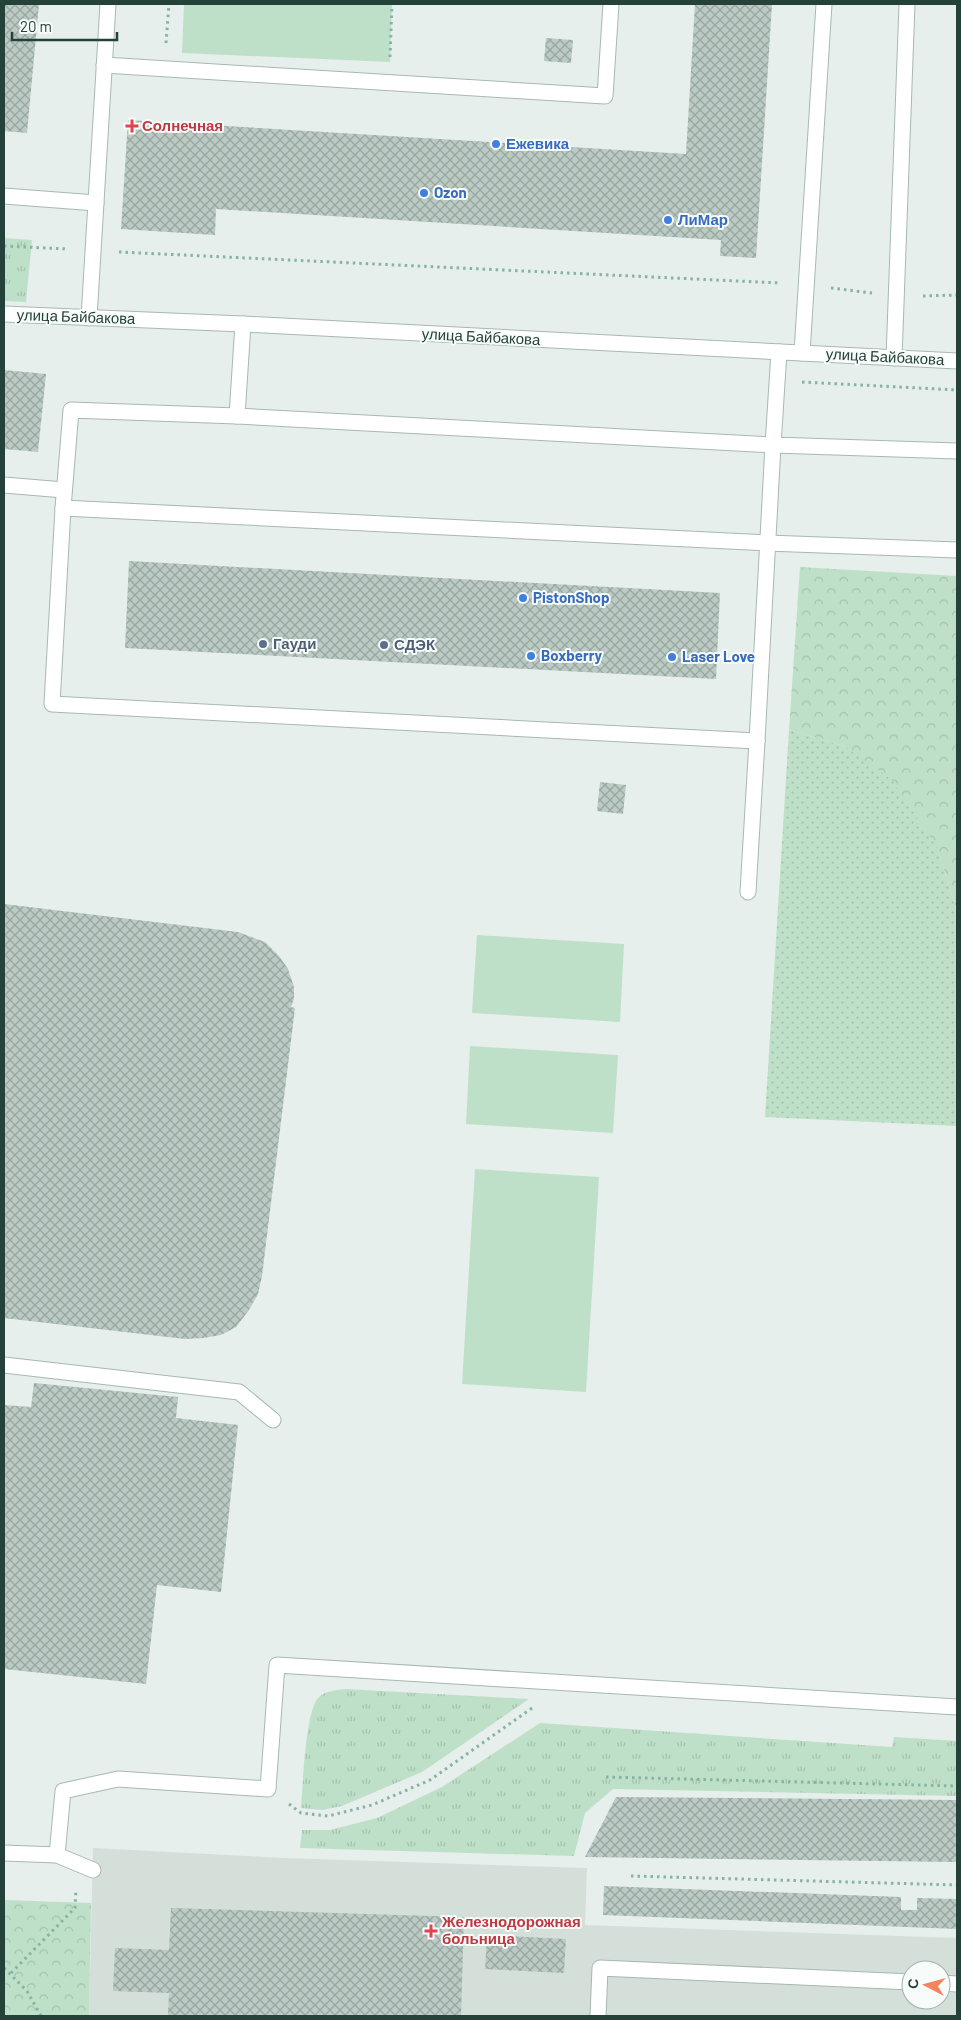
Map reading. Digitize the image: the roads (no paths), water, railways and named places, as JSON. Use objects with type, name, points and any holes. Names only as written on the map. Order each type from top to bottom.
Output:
[{"type":"street","points":[[88,318],[108,4]]},
{"type":"street","points":[[104,65],[605,96],[611,4]]},
{"type":"street","points":[[802,353],[824,4]]},
{"type":"street","points":[[894,358],[907,4]]},
{"type":"street","points":[[4,196],[96,203]]},
{"type":"street","name":"улица Байбакова","points":[[4,314],[244,324],[957,361]]},
{"type":"street","points":[[237,416],[244,324]]},
{"type":"street","points":[[748,892],[772,445],[779,352]]},
{"type":"street","points":[[757,741],[52,704],[64,490],[71,410],[237,416],[772,445],[957,451]]},
{"type":"street","points":[[4,485],[64,490]]},
{"type":"street","points":[[63,508],[767,543],[957,550]]},
{"type":"street","points":[[4,1365],[239,1392],[273,1420]]},
{"type":"street","points":[[57,1855],[63,1791],[118,1779],[268,1789],[277,1665],[957,1706]]},
{"type":"street","points":[[4,1853],[57,1855],[86,1867]]},
{"type":"street","points":[[598,2016],[600,1968],[901,1982]]},
{"type":"place","name":"Солнечная","points":[[132,126]]},
{"type":"place","name":"Ежевика","points":[[496,144]]},
{"type":"place","name":"Ozon","points":[[424,193]]},
{"type":"place","name":"ЛиМар","points":[[668,220]]},
{"type":"place","name":"PistonShop","points":[[523,598]]},
{"type":"place","name":"Гауди","points":[[263,644]]},
{"type":"place","name":"СДЭК","points":[[384,645]]},
{"type":"place","name":"Boxberry","points":[[531,656]]},
{"type":"place","name":"Laser Love","points":[[672,657]]},
{"type":"place","name":"Железнодорожная больница","points":[[431,1931]]}]
